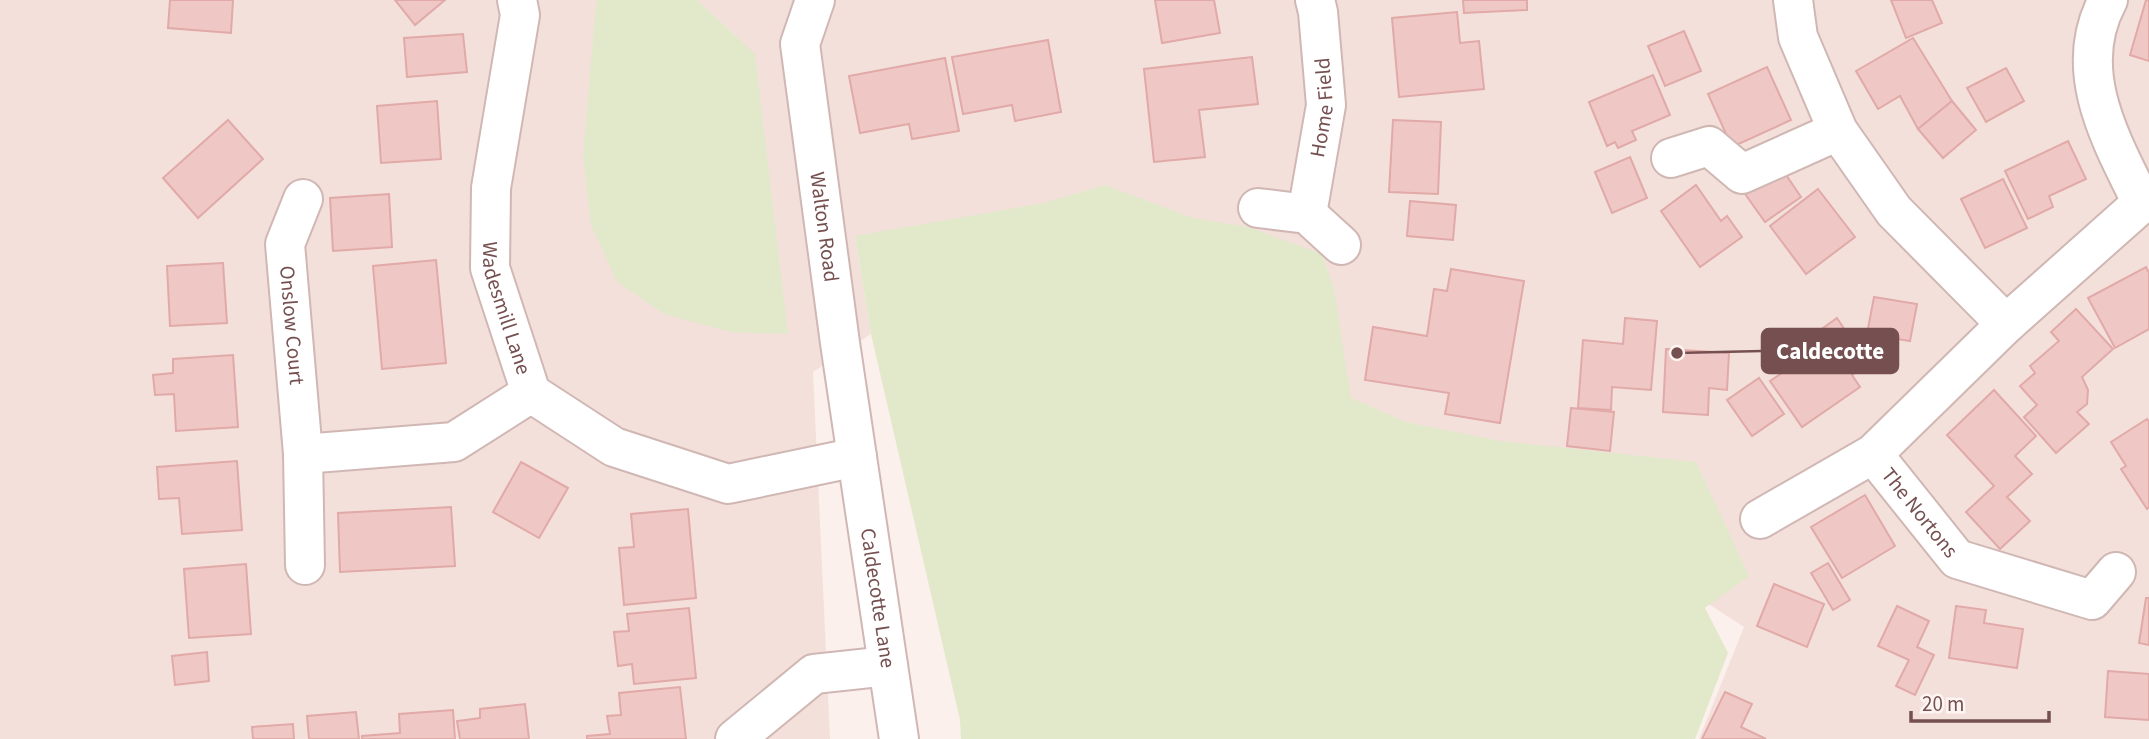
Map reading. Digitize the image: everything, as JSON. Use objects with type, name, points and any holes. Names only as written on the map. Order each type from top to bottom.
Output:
[{"type":"street","name":"Wadesmill Lane","points":[[517,0],[520,15],[491,188],[491,268],[531,393],[614,447],[728,484],[857,457]]},
{"type":"street","name":"Walton Road","points":[[815,0],[800,44],[857,457]]},
{"type":"street","name":"Home Field","points":[[1307,214],[1326,105],[1315,0]]},
{"type":"street","points":[[1793,0],[1798,37],[1838,131],[1894,211],[2006,324]]},
{"type":"street","name":"The Nortons","points":[[1760,519],[1873,454],[2006,324],[2145,202],[2105,128],[2095,90],[2093,46],[2108,0]]},
{"type":"street","points":[[1671,158],[1709,146],[1742,174],[1838,131]]},
{"type":"street","name":"Onslow Court","points":[[303,198],[285,244],[303,454],[305,565]]},
{"type":"street","points":[[1258,208],[1307,214],[1341,245]]},
{"type":"street","points":[[303,454],[454,442],[531,393]]},
{"type":"street","name":"The Nortons","points":[[1873,454],[1957,559],[2104,586]]},
{"type":"street","name":"Caldecotte Lane","points":[[857,457],[900,739]]},
{"type":"street","points":[[735,739],[814,674],[888,666]]},
{"type":"shaded area","points":[[0,0],[2149,0],[2149,739],[1699,739],[1744,627],[1545,498],[855,236],[871,334],[813,372],[830,739],[0,739]]},
{"type":"green space","points":[[598,0],[697,0],[755,54],[788,334],[731,332],[664,314],[617,282],[591,225],[583,157]]},
{"type":"green space","points":[[1105,185],[1193,218],[1248,227],[1322,254],[1334,289],[1351,398],[1406,422],[1500,441],[1696,462],[1749,576],[1705,608],[1728,653],[1695,739],[961,739],[960,720],[871,334],[855,236],[1044,203]]},
{"type":"building","points":[[170,0],[233,0],[231,33],[168,28]]},
{"type":"building","points":[[395,0],[445,0],[415,25]]},
{"type":"building","points":[[1155,0],[1214,0],[1220,33],[1162,43]]},
{"type":"building","points":[[1463,0],[1527,0],[1527,10],[1464,13]]},
{"type":"building","points":[[1891,0],[1932,0],[1942,23],[1906,38]]},
{"type":"building","points":[[2146,0],[2149,0],[2149,61],[2130,55]]},
{"type":"building","points":[[1457,12],[1460,43],[1479,41],[1484,89],[1399,97],[1392,18]]},
{"type":"building","points":[[1684,31],[1701,71],[1665,86],[1648,46]]},
{"type":"building","points":[[463,34],[467,72],[407,77],[404,38]]},
{"type":"building","points":[[1913,38],[1952,101],[1918,129],[1900,96],[1878,109],[1856,71]]},
{"type":"building","points":[[1048,40],[1061,112],[1015,121],[1012,105],[963,114],[952,57]]},
{"type":"building","points":[[1252,57],[1258,104],[1199,110],[1205,157],[1154,162],[1144,69]]},
{"type":"building","points":[[945,58],[959,131],[912,139],[909,124],[860,133],[849,76]]},
{"type":"building","points":[[1767,67],[1791,120],[1732,147],[1708,94]]},
{"type":"building","points":[[2006,68],[2024,101],[1986,122],[1967,88]]},
{"type":"building","points":[[1653,75],[1670,115],[1632,131],[1636,140],[1618,148],[1615,142],[1607,146],[1589,102]]},
{"type":"building","points":[[437,101],[441,159],[381,163],[377,106]]},
{"type":"building","points":[[1952,101],[1976,130],[1943,158],[1918,129]]},
{"type":"building","points":[[228,120],[263,159],[198,218],[163,178]]},
{"type":"building","points":[[1393,120],[1441,122],[1438,194],[1389,192]]},
{"type":"building","points":[[2068,141],[2086,179],[2049,196],[2053,207],[2028,219],[2005,171]]},
{"type":"building","points":[[1630,157],[1647,198],[1612,213],[1595,172]]},
{"type":"building","points":[[1780,166],[1801,197],[1765,222],[1743,191]]},
{"type":"building","points":[[2003,179],[2027,228],[1985,248],[1961,199]]},
{"type":"building","points":[[1696,185],[1721,221],[1727,216],[1742,237],[1700,267],[1661,211]]},
{"type":"building","points":[[1818,189],[1855,237],[1806,274],[1770,226]]},
{"type":"building","points":[[389,194],[392,247],[333,251],[330,198]]},
{"type":"building","points":[[1410,201],[1456,205],[1453,240],[1407,236]]},
{"type":"building","points":[[436,260],[446,363],[382,369],[373,266]]},
{"type":"building","points":[[223,263],[227,323],[170,326],[167,266]]},
{"type":"building","points":[[2146,267],[2149,273],[2149,329],[2115,348],[2088,298]]},
{"type":"building","points":[[1451,269],[1524,281],[1500,423],[1445,414],[1449,393],[1365,380],[1373,327],[1427,336],[1434,289],[1447,291]]},
{"type":"building","points":[[1874,297],[1917,304],[1910,341],[1867,334]]},
{"type":"building","points":[[2076,309],[2113,349],[2082,377],[2088,390],[2087,404],[2077,412],[2089,424],[2056,453],[2024,417],[2037,405],[2020,386],[2035,373],[2030,366],[2059,341],[2051,332]]},
{"type":"building","points":[[1625,318],[1657,321],[1651,390],[1612,387],[1611,410],[1578,408],[1583,340],[1623,344]]},
{"type":"building","points":[[1837,318],[1868,365],[1852,375],[1860,387],[1802,427],[1770,381],[1827,343],[1819,331]]},
{"type":"building","points":[[1666,349],[1729,353],[1727,390],[1709,388],[1708,415],[1663,412]]},
{"type":"building","points":[[233,355],[238,427],[176,431],[174,394],[155,395],[153,375],[173,373],[173,359]]},
{"type":"building","points":[[1759,378],[1784,414],[1752,436],[1727,400]]},
{"type":"building","points":[[1994,390],[2036,436],[2015,456],[2032,474],[2007,497],[2030,521],[2000,549],[1966,512],[1994,486],[1947,435]]},
{"type":"building","points":[[1571,408],[1614,412],[1610,451],[1567,446]]},
{"type":"building","points":[[2147,419],[2147,509],[2121,469],[2126,466],[2111,442]]},
{"type":"building","points":[[237,461],[242,530],[182,534],[179,498],[159,499],[157,467]]},
{"type":"building","points":[[521,462],[568,488],[539,538],[493,512]]},
{"type":"building","points":[[1865,495],[1895,546],[1842,578],[1811,527]]},
{"type":"building","points":[[451,507],[455,566],[340,572],[338,513]]},
{"type":"building","points":[[688,509],[696,598],[624,605],[619,548],[634,547],[631,514]]},
{"type":"building","points":[[1828,563],[1850,600],[1833,610],[1811,573]]},
{"type":"building","points":[[246,564],[251,634],[189,638],[184,569]]},
{"type":"building","points":[[1774,584],[1824,604],[1807,647],[1757,626]]},
{"type":"building","points":[[2146,598],[2149,598],[2149,645],[2139,643]]},
{"type":"building","points":[[1897,606],[1929,621],[1917,647],[1934,655],[1915,695],[1896,686],[1909,660],[1878,646]]},
{"type":"building","points":[[1956,606],[1986,610],[1984,623],[2023,629],[2017,668],[1949,658]]},
{"type":"building","points":[[689,608],[696,678],[634,684],[632,664],[618,666],[614,632],[629,631],[627,614]]},
{"type":"building","points":[[207,652],[209,681],[175,685],[172,656]]},
{"type":"building","points":[[2108,671],[2149,674],[2149,720],[2105,717]]},
{"type":"building","points":[[680,687],[686,739],[587,739],[587,736],[610,734],[607,716],[621,715],[619,693]]},
{"type":"building","points":[[1725,692],[1752,704],[1741,727],[1766,739],[1702,739]]},
{"type":"building","points":[[525,704],[529,739],[460,739],[457,721],[480,718],[480,709]]},
{"type":"building","points":[[453,710],[455,739],[362,739],[362,736],[400,733],[399,714]]},
{"type":"building","points":[[356,712],[359,739],[309,739],[307,716]]},
{"type":"building","points":[[293,724],[294,739],[253,739],[252,727]]},
{"type":"place","name":"Caldecotte","points":[[1677,353]]}]
